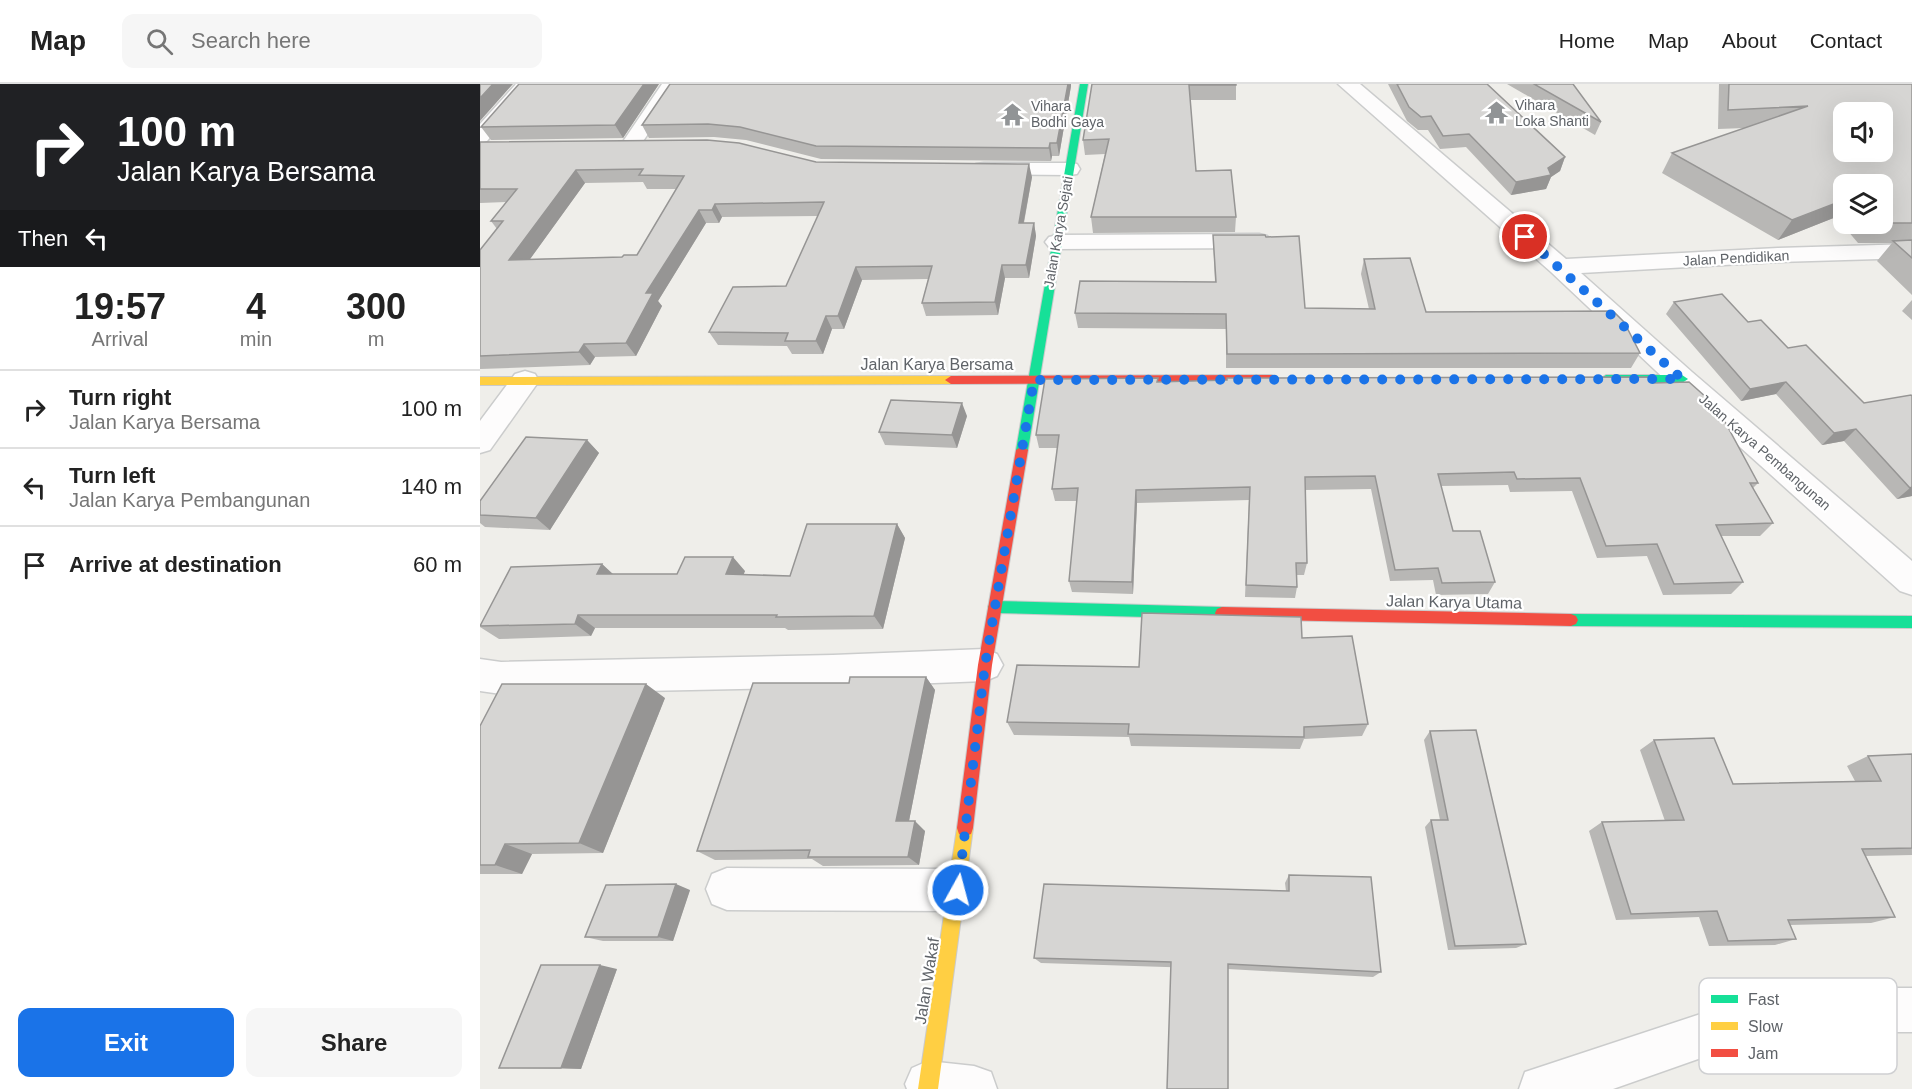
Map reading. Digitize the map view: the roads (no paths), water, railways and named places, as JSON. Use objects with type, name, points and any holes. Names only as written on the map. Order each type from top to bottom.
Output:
[{"type":"street","points":[[484,146],[526,84]]},
{"type":"street","points":[[630,146],[672,84]]},
{"type":"street","name":"Jalan Karya Sejati","points":[[1034,380],[1084,84]]},
{"type":"street","name":"Jalan Karya Pembangunan","points":[[1348,84],[1560,267],[1682,379],[1912,581]]},
{"type":"street","points":[[608,146],[651,145]]},
{"type":"street","points":[[966,168],[1069,169]]},
{"type":"street","points":[[1057,242],[1269,241]]},
{"type":"street","name":"Jalan Pendidikan","points":[[1560,267],[1779,255],[1912,251]]},
{"type":"street","name":"Jalan Karya Bersama","points":[[480,381],[1281,379]]},
{"type":"street","points":[[1588,379],[1682,379]]},
{"type":"street","name":"Jalan Wakaf","points":[[928,1086],[958,890],[985,665],[1034,380]]},
{"type":"street","points":[[480,442],[525,381]]},
{"type":"street","name":"Jalan Karya Utama","points":[[995,607],[1434,619],[1912,622]]},
{"type":"street","points":[[480,675],[501,678],[833,671],[985,665]]},
{"type":"street","points":[[727,889],[958,890]]},
{"type":"street","points":[[1542,1089],[1699,1037]]},
{"type":"street","points":[[928,1086],[974,1089]]},
{"type":"place","name":"Vihara Loka Shanti","points":[[1497,113]]},
{"type":"place","name":"Vihara Bodhi Gaya","points":[[1013,114]]}]
